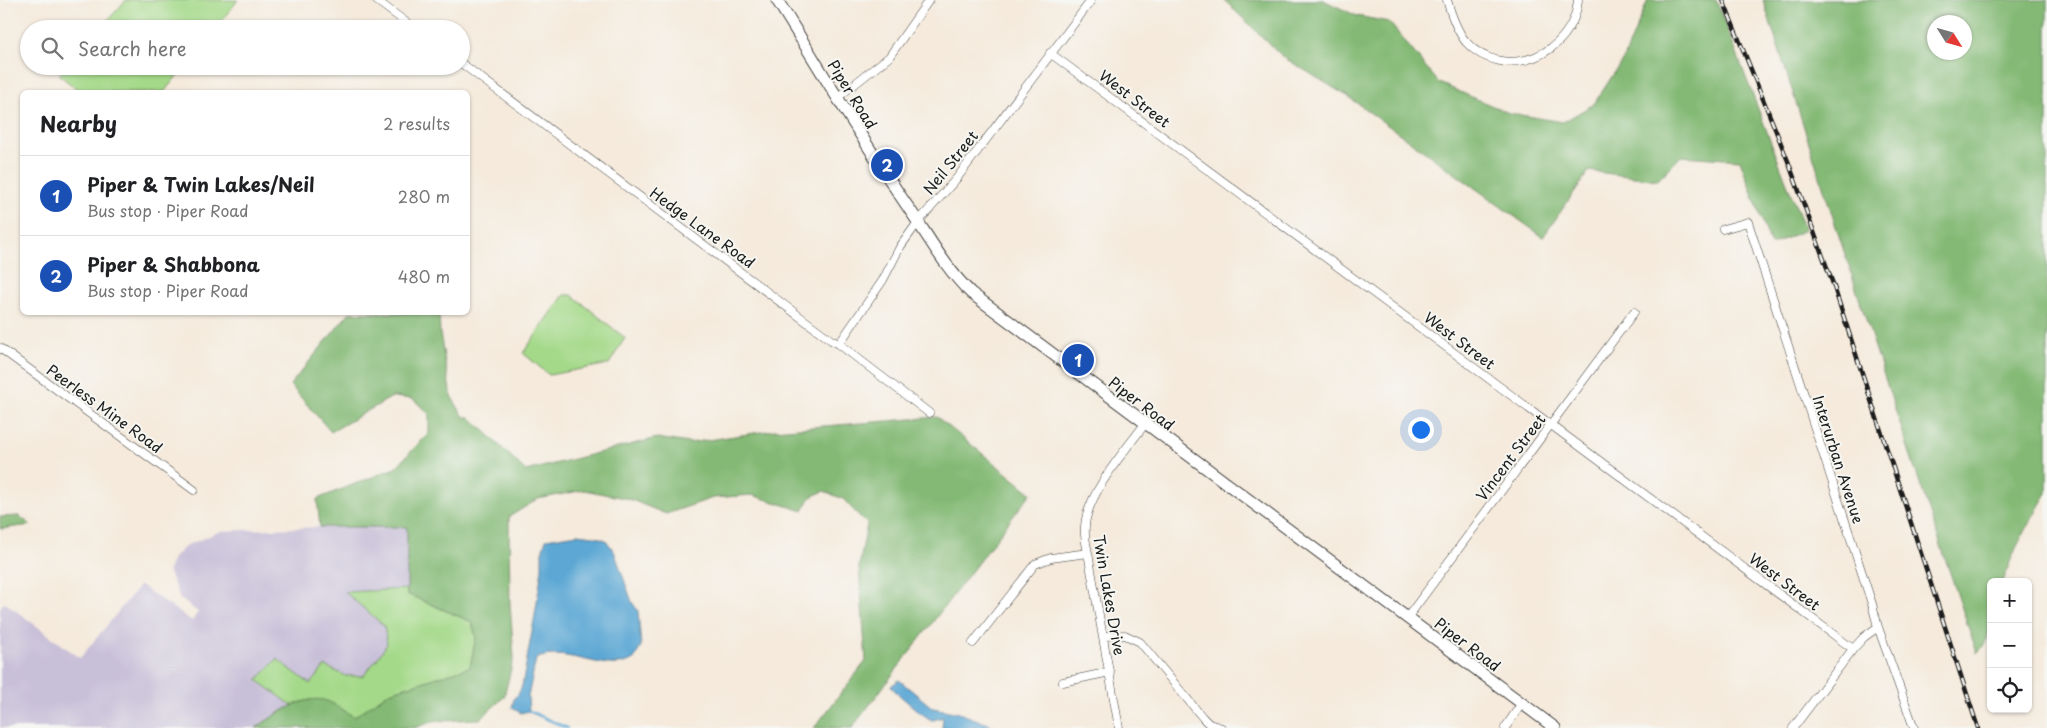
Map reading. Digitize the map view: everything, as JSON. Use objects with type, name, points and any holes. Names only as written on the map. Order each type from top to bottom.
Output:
[{"type":"street","points":[[376,0],[403,20]]},
{"type":"street","name":"Piper Road","points":[[777,0],[918,222],[953,274],[971,293],[1555,728]]},
{"type":"street","points":[[838,97],[889,57],[929,0]]},
{"type":"street","points":[[1447,0],[1461,35],[1480,52],[1494,59],[1512,61],[1540,55],[1560,42],[1574,20],[1578,0]]},
{"type":"street","name":"Neil Street","points":[[839,344],[883,280],[900,247],[918,222],[957,178],[1090,2]]},
{"type":"street","name":"West Street","points":[[1050,53],[1853,649]]},
{"type":"street","name":"Hedge Lane Road","points":[[470,71],[831,340],[839,344],[929,413]]},
{"type":"street","name":"Interurban Avenue","points":[[1723,229],[1748,222],[1878,627],[1914,728]]},
{"type":"street","name":"Vincent Street","points":[[1407,618],[1634,312]]},
{"type":"street","name":"Peerless Mine Road","points":[[0,348],[194,490]]},
{"type":"street","name":"Twin Lakes Drive","points":[[1119,728],[1088,553],[1085,526],[1089,505],[1098,489],[1145,424]]},
{"type":"street","points":[[973,643],[1026,574],[1039,562],[1051,558],[1088,553]]},
{"type":"street","points":[[1034,555],[1039,562]]},
{"type":"street","points":[[1794,728],[1853,649],[1864,637],[1878,627]]},
{"type":"street","points":[[1104,636],[1125,635],[1140,642],[1203,718],[1209,724],[1222,728]]},
{"type":"street","points":[[1063,682],[1110,672]]},
{"type":"street","points":[[1505,728],[1522,704]]},
{"type":"shaded area","points":[[320,527],[407,527],[407,589],[346,593],[384,625],[387,644],[363,676],[346,676],[325,666],[310,684],[257,680],[293,706],[256,728],[0,728],[0,608],[4,602],[80,658],[140,585],[192,621],[198,612],[180,599],[168,570],[173,558],[187,545],[221,531]]},
{"type":"green space","points":[[126,0],[238,0],[222,20],[108,20]]},
{"type":"green space","points":[[1224,0],[1323,0],[1357,16],[1389,22],[1439,83],[1509,113],[1563,122],[1594,104],[1624,58],[1648,0],[1716,0],[1805,230],[1771,245],[1740,160],[1681,156],[1658,180],[1589,171],[1543,237],[1347,96],[1283,57]]},
{"type":"green space","points":[[1763,0],[2047,0],[2047,493],[2016,548],[2004,578],[1987,578],[1987,638],[1977,653],[1890,394]]},
{"type":"green space","points":[[59,75],[178,75],[166,90],[78,90]]},
{"type":"green space","points":[[564,295],[572,295],[625,338],[609,364],[549,375],[523,353]]},
{"type":"green space","points":[[347,315],[439,315],[440,333],[451,396],[464,417],[470,417],[526,471],[657,438],[689,443],[774,430],[937,417],[1031,493],[852,728],[814,728],[866,661],[859,567],[867,524],[843,499],[824,491],[811,497],[803,511],[752,495],[713,498],[666,514],[629,499],[584,490],[538,499],[509,517],[510,604],[514,657],[504,697],[480,719],[435,721],[414,728],[256,728],[290,707],[309,700],[327,701],[354,717],[390,692],[470,667],[476,637],[472,622],[407,594],[407,527],[320,527],[317,499],[395,468],[429,433],[429,414],[413,399],[392,397],[331,432],[290,385]]},
{"type":"green space","points":[[19,516],[31,525],[0,529],[0,517]]},
{"type":"green space","points":[[407,589],[407,594],[472,622],[476,637],[470,668],[390,692],[354,717],[325,702],[303,702],[293,706],[257,680],[277,659],[310,684],[325,666],[346,676],[363,676],[387,644],[384,626],[345,592]]},
{"type":"water","points":[[577,534],[606,540],[614,551],[632,602],[638,611],[641,646],[635,658],[625,663],[604,664],[557,655],[536,659],[528,697],[529,711],[521,713],[512,708],[514,698],[518,695],[522,686],[535,615],[542,568],[542,552],[546,539]]},
{"type":"water","points":[[899,680],[933,708],[959,713],[999,728],[942,728],[943,717],[932,720],[893,689],[891,686]]},
{"type":"waterway","points":[[529,711],[567,728]]},
{"type":"railway","points":[[1723,0],[1788,161],[1833,284],[1978,728]]},
{"type":"place","name":"Piper & Shabbona","points":[[887,165]]},
{"type":"place","name":"Piper & Twin Lakes/Neil","points":[[1078,360]]}]
